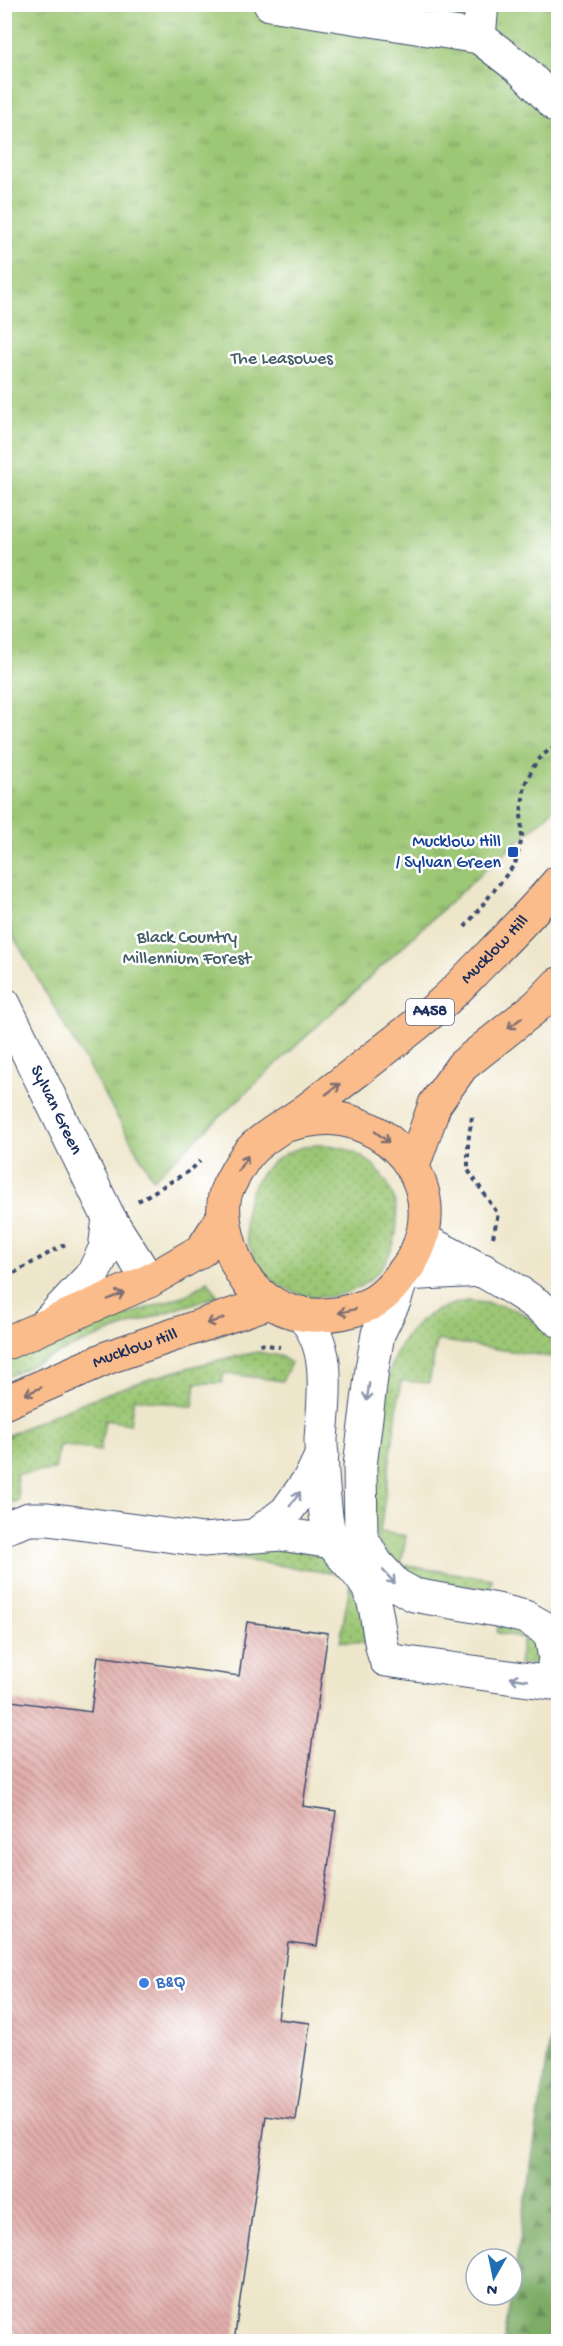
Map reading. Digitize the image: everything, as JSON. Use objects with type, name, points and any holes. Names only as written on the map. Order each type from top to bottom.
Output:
[{"type":"highway","name":"Mucklow Hill","points":[[285,1308],[247,1281],[229,1241],[223,1217],[226,1190],[244,1159],[258,1143],[287,1125],[442,1003],[558,882]]},
{"type":"highway","points":[[413,1166],[435,1104],[462,1066],[537,1006],[558,984]]},
{"type":"highway","name":"Mucklow Hill","points":[[4,1403],[109,1357],[285,1308],[332,1315],[349,1312],[368,1305],[390,1290],[411,1264],[420,1239],[426,1208],[421,1182],[413,1166],[374,1131],[354,1122],[328,1118],[309,1119],[287,1125]]},
{"type":"highway","name":"Mucklow Hill","points":[[4,1344],[149,1281],[201,1250],[223,1217]]},
{"type":"street","points":[[270,4],[478,37],[522,70],[558,107]]},
{"type":"street","points":[[478,37],[483,4]]},
{"type":"street","name":"Sylvan Green","points":[[4,1004],[109,1218],[149,1281]]},
{"type":"street","points":[[42,1328],[93,1274],[105,1249],[109,1218]]},
{"type":"street","points":[[420,1239],[487,1256],[552,1304]]},
{"type":"street","points":[[285,1308],[312,1324],[325,1373],[322,1454],[324,1498],[332,1542],[358,1571],[370,1592],[377,1612],[379,1641],[386,1660],[551,1683],[555,1658],[551,1636],[541,1626],[525,1617],[497,1610],[414,1595],[396,1585],[376,1563],[361,1537],[360,1466],[372,1369],[378,1334],[403,1274],[487,1256]]},
{"type":"street","points":[[257,1534],[286,1512],[311,1477],[322,1454]]},
{"type":"street","points":[[4,1528],[29,1519],[48,1519],[203,1540],[230,1539],[257,1534],[281,1534],[332,1542]]},
{"type":"path","points":[[461,932],[515,864],[522,838],[521,812],[525,784],[537,760],[558,743]]},
{"type":"path","points":[[475,1110],[470,1119],[468,1170],[498,1214],[487,1256]]},
{"type":"path","points":[[14,1274],[74,1239]]},
{"type":"green space","name":"The Leasowes","points":[[4,5],[558,5],[558,803],[546,817],[486,869],[153,1179],[5,922]]},
{"type":"green space","points":[[321,1145],[336,1146],[350,1151],[375,1167],[391,1192],[396,1206],[396,1236],[391,1250],[375,1275],[350,1291],[336,1296],[321,1297],[306,1296],[292,1291],[267,1275],[251,1250],[246,1236],[245,1221],[246,1206],[251,1192],[267,1167],[292,1151],[306,1146]]},
{"type":"green space","points":[[208,1281],[218,1296],[109,1332],[5,1378],[5,1362],[63,1337],[188,1294]]},
{"type":"green space","points":[[468,1301],[508,1307],[527,1316],[558,1342],[558,1358],[437,1340],[429,1383],[401,1381],[380,1532],[406,1536],[401,1565],[492,1579],[491,1589],[417,1580],[406,1576],[376,1539],[373,1477],[379,1377],[388,1378],[398,1349],[415,1326],[438,1310]]},
{"type":"green space","points":[[258,1352],[280,1356],[291,1363],[282,1381],[224,1373],[222,1383],[196,1383],[193,1407],[134,1398],[130,1424],[105,1420],[100,1451],[59,1445],[55,1470],[16,1474],[19,1501],[5,1503],[5,1437],[128,1386],[193,1367]]},
{"type":"green space","points":[[283,1547],[326,1557],[343,1575],[223,1557]]},
{"type":"green space","points":[[350,1585],[359,1600],[368,1644],[340,1641]]},
{"type":"green space","points":[[498,1625],[510,1625],[535,1640],[538,1653],[534,1664],[519,1664],[523,1638],[497,1633]]},
{"type":"green space","points":[[558,1989],[558,2341],[504,2341],[509,2307],[524,2307],[524,2247],[518,2247]]},
{"type":"building","name":"B&Q","points":[[247,1622],[328,1633],[303,1806],[336,1811],[317,1946],[288,1942],[278,2019],[310,2023],[296,2120],[266,2116],[234,2342],[4,2342],[4,1700],[91,1712],[98,1656],[239,1676]]},
{"type":"place","name":"Mucklow Hill / Sylvan Green","points":[[513,852]]},
{"type":"place","name":"B&Q","points":[[144,1983]]},
{"type":"park label","name":"Black Country Millennium Forest","points":[[187,948]]}]
